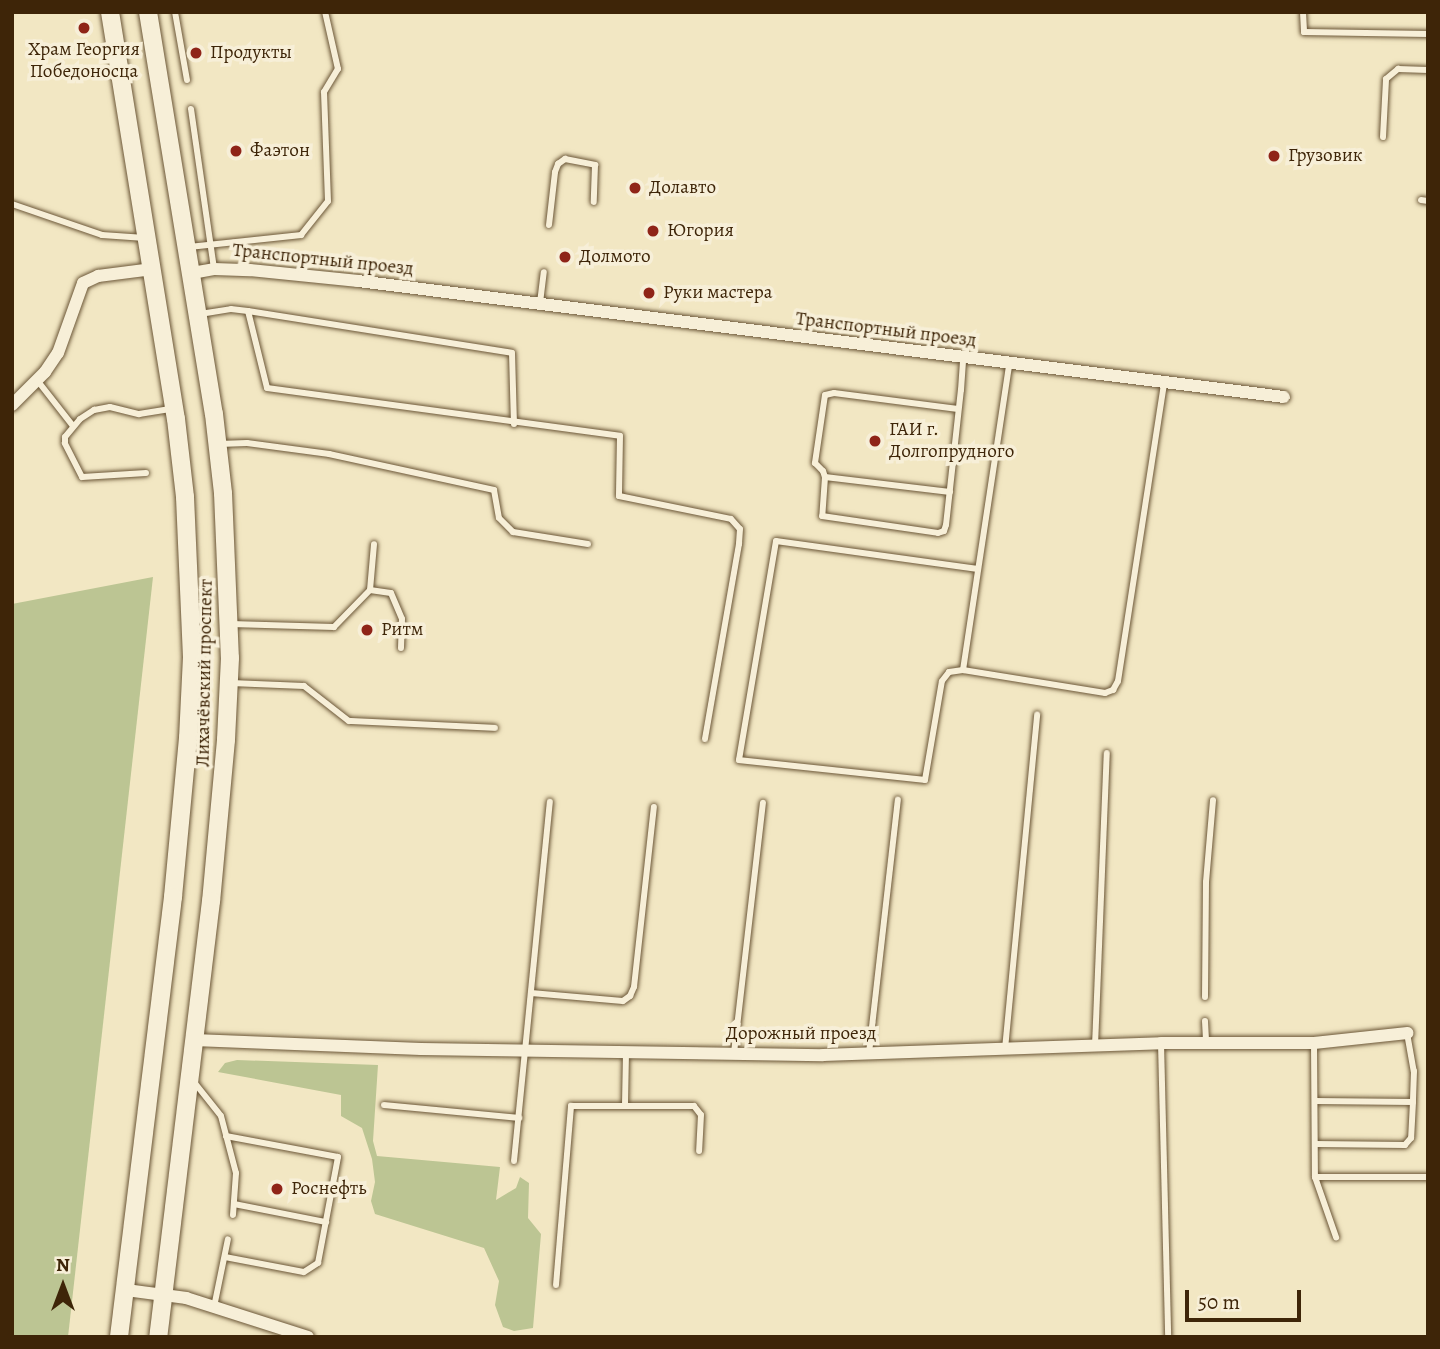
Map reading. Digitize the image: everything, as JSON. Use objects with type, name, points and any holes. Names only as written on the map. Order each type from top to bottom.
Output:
[{"type":"main road","name":"Лихачёвский проспект","points":[[110,12],[174,409],[185,497],[191,578],[188,738],[173,897],[119,1337]]},
{"type":"main road","name":"Лихачёвский проспект","points":[[148,12],[192,272],[217,444],[223,493],[229,624],[229,683],[220,820],[158,1337]]},
{"type":"street","points":[[12,405],[37,380],[58,353],[83,283],[98,276],[153,269]]},
{"type":"street","name":"Транспортный проезд","points":[[192,272],[214,269],[358,281],[1009,365],[1284,397]]},
{"type":"street","name":"Дорожный проезд","points":[[194,1040],[421,1049],[869,1054],[1161,1043],[1314,1043],[1407,1033]]},
{"type":"street","points":[[126,1290],[186,1298],[308,1337]]},
{"type":"lane","points":[[176,12],[187,80]]},
{"type":"lane","points":[[187,247],[301,236],[328,201],[324,92],[338,69],[325,12]]},
{"type":"lane","points":[[1303,12],[1304,32],[1428,34]]},
{"type":"lane","points":[[1383,136],[1386,79],[1398,69],[1428,70]]},
{"type":"lane","points":[[191,109],[214,269]]},
{"type":"lane","points":[[549,225],[555,172],[558,164],[565,159],[595,165],[594,202]]},
{"type":"lane","points":[[12,204],[102,236],[148,239]]},
{"type":"lane","points":[[540,305],[544,272]]},
{"type":"lane","points":[[198,314],[231,309],[248,311],[512,352],[514,424]]},
{"type":"lane","points":[[248,311],[267,388],[514,424],[620,436],[619,496],[731,519],[740,528],[705,739]]},
{"type":"lane","points":[[958,410],[834,393],[825,395],[815,463],[825,477],[821,510],[825,518],[938,533],[946,525],[950,492],[963,359]]},
{"type":"lane","points":[[962,670],[1009,365]]},
{"type":"lane","points":[[37,380],[73,426]]},
{"type":"lane","points":[[978,569],[776,541],[739,760],[925,780],[942,681],[949,672],[962,670],[1105,693],[1114,690],[1118,681],[1164,383]]},
{"type":"lane","points":[[146,473],[82,477],[65,443],[65,437],[73,426],[94,410],[110,407],[139,414],[174,409]]},
{"type":"lane","points":[[217,444],[247,443],[329,454],[494,490],[499,518],[513,532],[588,544]]},
{"type":"lane","points":[[825,477],[950,492]]},
{"type":"lane","points":[[229,624],[334,628],[370,590],[374,544]]},
{"type":"lane","points":[[370,590],[391,593],[402,618],[401,648]]},
{"type":"lane","points":[[229,683],[304,686],[349,721],[495,728]]},
{"type":"lane","points":[[1005,1049],[1037,715]]},
{"type":"lane","points":[[1095,1046],[1107,753]]},
{"type":"lane","points":[[869,1054],[898,800]]},
{"type":"lane","points":[[1205,997],[1206,882],[1213,800]]},
{"type":"lane","points":[[514,1161],[550,802]]},
{"type":"lane","points":[[734,1053],[763,803]]},
{"type":"lane","points":[[531,993],[622,1000],[630,996],[634,987],[654,807]]},
{"type":"lane","points":[[1205,1021],[1206,1043]]},
{"type":"lane","points":[[1315,1144],[1405,1145],[1411,1138],[1414,1071],[1407,1033]]},
{"type":"lane","points":[[1161,1043],[1167,1337]]},
{"type":"lane","points":[[1314,1043],[1315,1177],[1336,1237]]},
{"type":"lane","points":[[625,1105],[626,1051]]},
{"type":"lane","points":[[190,1077],[221,1116],[236,1172],[233,1215]]},
{"type":"lane","points":[[1315,1101],[1413,1102]]},
{"type":"lane","points":[[556,1285],[570,1109],[574,1104],[694,1106],[699,1108],[699,1151]]},
{"type":"lane","points":[[384,1105],[519,1118]]},
{"type":"lane","points":[[225,1256],[304,1272],[318,1263],[338,1157],[226,1136]]},
{"type":"lane","points":[[1315,1177],[1428,1177]]},
{"type":"lane","points":[[234,1205],[326,1222]]},
{"type":"lane","points":[[214,1307],[228,1239]]},
{"type":"green space","points":[[153,577],[68,1337],[12,1337],[12,604]]},
{"type":"green space","points":[[237,1060],[378,1065],[373,1141],[377,1156],[500,1167],[496,1200],[516,1188],[520,1177],[529,1183],[528,1218],[541,1234],[533,1328],[514,1331],[503,1327],[495,1305],[499,1281],[484,1248],[375,1214],[371,1201],[375,1182],[372,1159],[362,1128],[341,1116],[341,1095],[218,1072],[225,1063]]},
{"type":"place","name":"Храм Георгия Победоносца","points":[[84,28]]},
{"type":"place","name":"Продукты","points":[[196,53]]},
{"type":"place","name":"Фаэтон","points":[[236,151]]},
{"type":"place","name":"Грузовик","points":[[1274,156]]},
{"type":"place","name":"Долавто","points":[[635,188]]},
{"type":"place","name":"Югория","points":[[653,231]]},
{"type":"place","name":"Долмото","points":[[565,257]]},
{"type":"place","name":"Руки мастера","points":[[649,293]]},
{"type":"place","name":"ГАИ г. Долгопрудного","points":[[875,441]]},
{"type":"place","name":"Ритм","points":[[367,630]]},
{"type":"place","name":"Роснефть","points":[[277,1189]]}]
